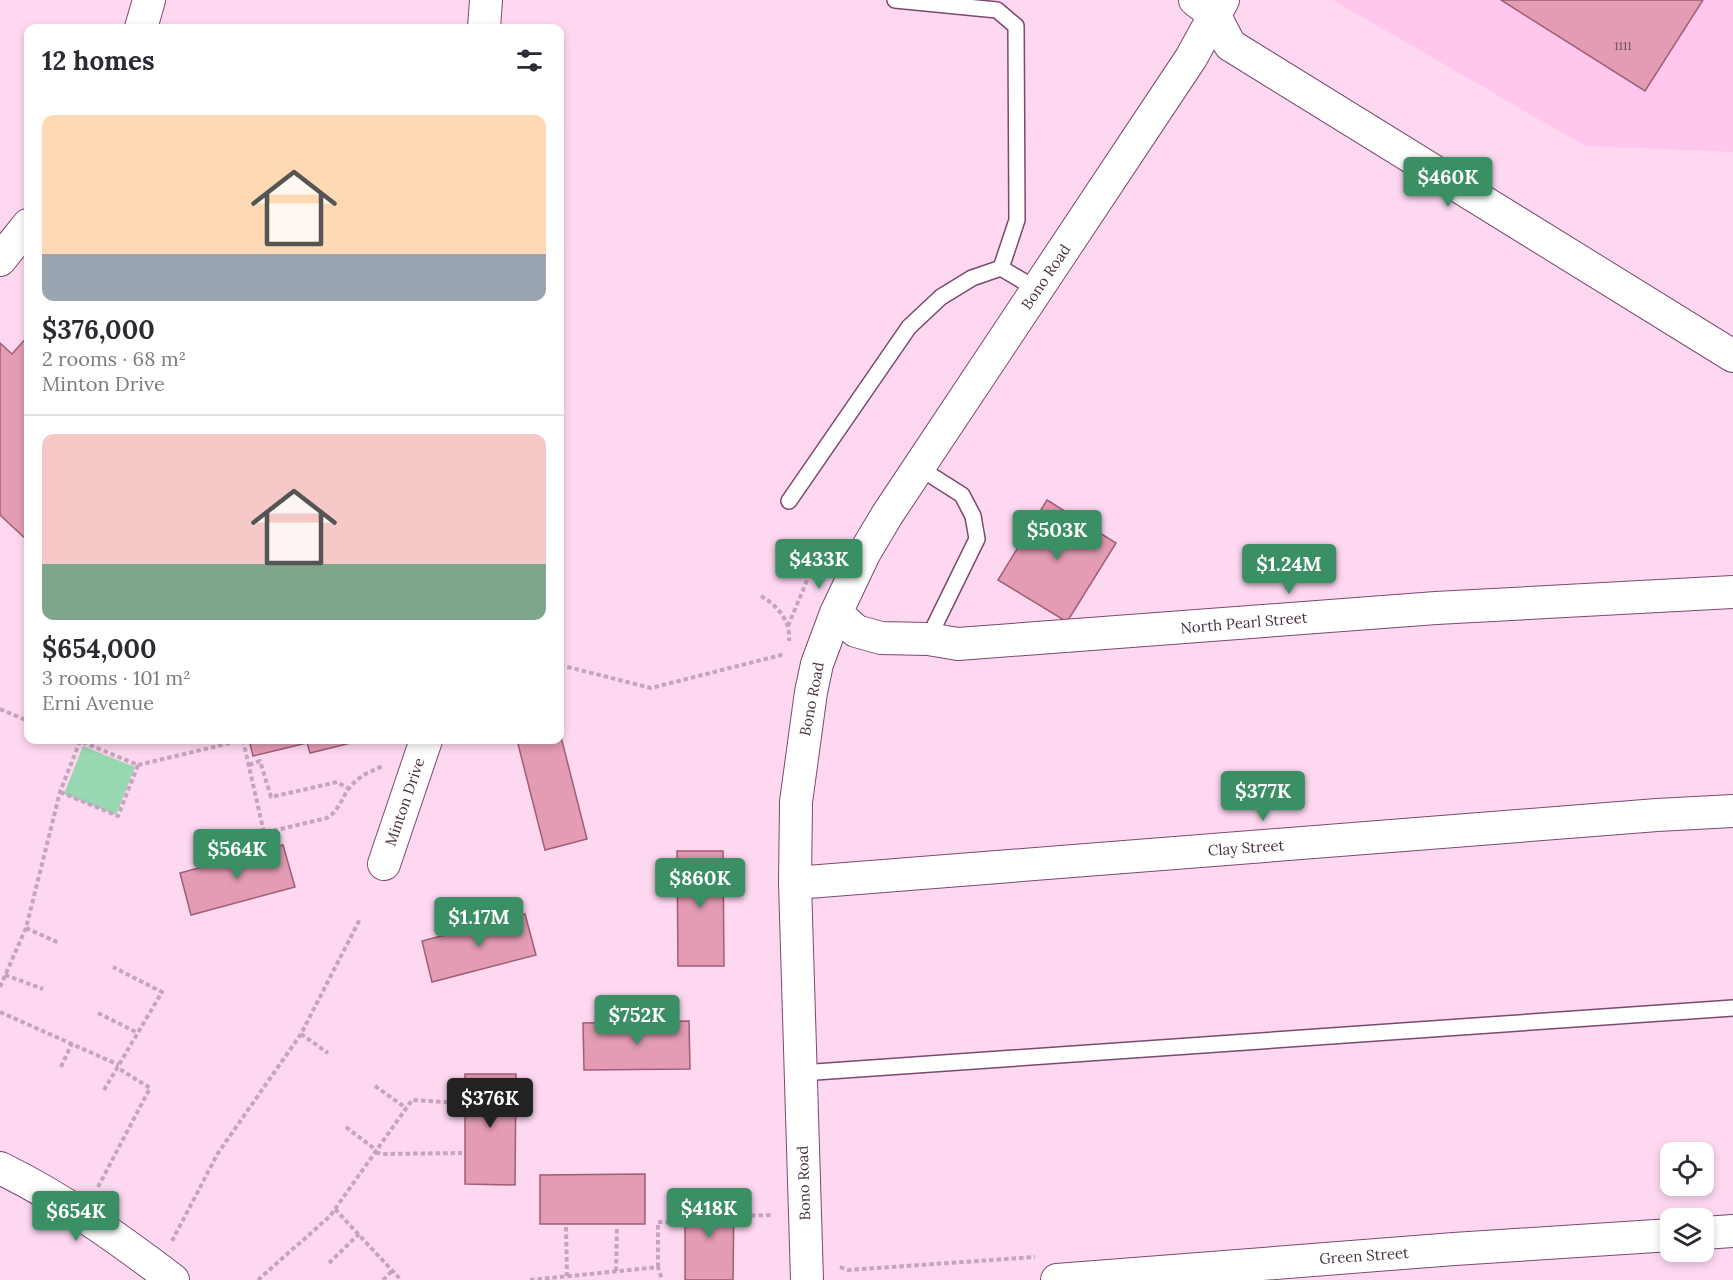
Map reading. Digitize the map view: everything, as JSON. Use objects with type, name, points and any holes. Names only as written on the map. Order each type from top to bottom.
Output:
[{"type":"street","points":[[142,24],[149,0]]},
{"type":"street","points":[[484,24],[486,0]]},
{"type":"street","points":[[1211,4],[1230,45],[1733,356]]},
{"type":"street","name":"Bono Road","points":[[807,1280],[795,883],[796,802],[817,664],[836,613],[865,552],[980,372],[1038,290],[1191,58],[1211,4]]},
{"type":"street","points":[[0,260],[24,230]]},
{"type":"street","name":"North Pearl Street","points":[[836,613],[856,631],[881,638],[928,639],[958,644],[1436,608],[1733,592]]},
{"type":"street","name":"Minton Drive","points":[[384,864],[425,744]]},
{"type":"street","name":"Clay Street","points":[[795,883],[1657,815],[1733,811]]},
{"type":"street","points":[[0,1168],[116,1237],[173,1280]]},
{"type":"street","points":[[1714,1232],[1733,1231]]},
{"type":"street","name":"Green Street","points":[[1057,1280],[1454,1249],[1660,1236]]},
{"type":"lane","points":[[895,0],[997,10],[1016,26],[1017,220],[1001,268]]},
{"type":"lane","points":[[789,501],[909,327],[941,297],[972,278],[1001,268],[1038,290]]},
{"type":"lane","points":[[918,467],[962,495],[973,516],[977,539],[928,639]]},
{"type":"lane","points":[[801,1073],[1733,1008]]},
{"type":"path","points":[[782,557],[797,561],[816,559],[830,551]]},
{"type":"path","points":[[788,626],[816,559]]},
{"type":"path","points":[[761,596],[777,608],[788,626],[789,645]]},
{"type":"path","points":[[564,666],[651,688],[789,653]]},
{"type":"path","points":[[0,709],[24,719]]},
{"type":"path","points":[[0,987],[26,928],[60,792],[77,744]]},
{"type":"path","points":[[92,744],[138,765],[226,744]]},
{"type":"path","points":[[244,744],[264,833],[327,818],[332,815],[358,779],[391,762]]},
{"type":"path","points":[[249,765],[260,761],[271,797],[337,782],[349,789]]},
{"type":"path","points":[[60,792],[118,816],[138,765]]},
{"type":"path","points":[[169,1247],[218,1153],[301,1034],[360,919]]},
{"type":"path","points":[[26,928],[59,943]]},
{"type":"path","points":[[104,1089],[162,992],[113,967]]},
{"type":"path","points":[[5,975],[44,989]]},
{"type":"path","points":[[0,1012],[119,1066],[150,1088],[94,1196]]},
{"type":"path","points":[[98,1013],[138,1033]]},
{"type":"path","points":[[301,1034],[328,1053]]},
{"type":"path","points":[[61,1067],[72,1043]]},
{"type":"path","points":[[375,1086],[406,1108]]},
{"type":"path","points":[[258,1280],[330,1216],[412,1100],[462,1103]]},
{"type":"path","points":[[346,1127],[381,1154],[462,1153]]},
{"type":"path","points":[[335,1209],[401,1280]]},
{"type":"path","points":[[736,1216],[776,1215]]},
{"type":"path","points":[[662,1280],[658,1267],[658,1222],[684,1223]]},
{"type":"path","points":[[616,1271],[617,1226]]},
{"type":"path","points":[[566,1227],[567,1276]]},
{"type":"path","points":[[328,1263],[359,1234]]},
{"type":"path","points":[[530,1280],[658,1267]]},
{"type":"path","points":[[383,1280],[392,1271]]},
{"type":"shaded area","points":[[1333,0],[1733,0],[1733,152],[1585,146]]},
{"type":"green space","points":[[83,746],[135,767],[116,815],[64,794]]},
{"type":"building","points":[[1501,0],[1703,0],[1645,91]]},
{"type":"building","points":[[24,340],[24,537],[0,515],[0,343],[12,354]]},
{"type":"building","points":[[1047,500],[1116,543],[1067,622],[998,580]]},
{"type":"building","points":[[250,744],[303,744],[253,756]]},
{"type":"building","points":[[307,744],[347,744],[310,753]]},
{"type":"building","points":[[518,744],[563,744],[587,839],[545,850]]},
{"type":"building","points":[[283,845],[295,887],[191,915],[180,873]]},
{"type":"building","points":[[677,851],[723,851],[724,966],[678,966]]},
{"type":"building","points":[[525,914],[536,955],[432,982],[422,941]]},
{"type":"building","points":[[689,1021],[690,1069],[584,1070],[583,1023]]},
{"type":"building","points":[[465,1074],[516,1074],[515,1185],[465,1184]]},
{"type":"building","points":[[645,1174],[645,1224],[540,1224],[540,1175]]},
{"type":"building","points":[[685,1199],[734,1199],[733,1280],[685,1280]]}]
